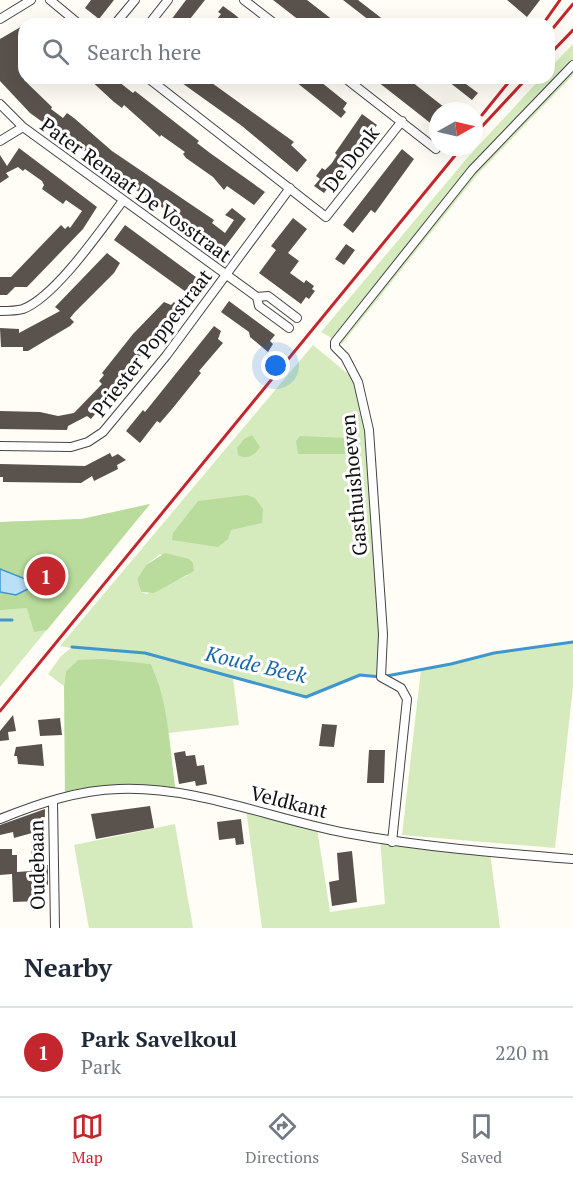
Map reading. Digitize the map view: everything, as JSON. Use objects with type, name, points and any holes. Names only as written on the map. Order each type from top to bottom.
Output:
[{"type":"street","points":[[0,19],[32,0]]},
{"type":"street","points":[[50,0],[72,18]]},
{"type":"street","points":[[120,18],[135,0]]},
{"type":"street","points":[[154,18],[168,0]]},
{"type":"street","points":[[244,0],[267,18]]},
{"type":"street","name":"Gasthuishoeven","points":[[555,84],[573,65]]},
{"type":"street","points":[[156,84],[293,191]]},
{"type":"street","points":[[353,84],[429,143]]},
{"type":"street","name":"Gasthuishoeven","points":[[392,842],[407,699],[401,688],[381,676],[382,634],[369,430],[358,382],[345,357],[335,347],[335,342],[472,170],[555,84]]},
{"type":"street","name":"Pater Renaat De Vosstraat","points":[[0,104],[22,127],[122,202],[257,297],[268,296],[297,318]]},
{"type":"street","name":"De Donk","points":[[293,191],[326,217],[402,121]]},
{"type":"street","points":[[0,141],[22,127]]},
{"type":"street","name":"Priester Poppestraat","points":[[0,446],[71,447],[88,442],[103,432],[293,191]]},
{"type":"street","points":[[0,311],[24,308],[36,302],[72,266],[122,202]]},
{"type":"street","name":"Pater Renaat De Vosstraat","points":[[257,297],[259,306],[289,328]]},
{"type":"street","name":"Veldkant","points":[[0,819],[53,801],[95,791],[155,790],[239,807],[317,828],[392,842],[573,859]]},
{"type":"street","name":"Oudebaan","points":[[53,801],[54,928]]},
{"type":"green space","points":[[573,44],[573,75],[477,175],[342,344],[321,332],[468,157],[483,156],[483,141],[535,84],[555,84],[555,63]]},
{"type":"green space","points":[[313,345],[358,382],[369,430],[381,677],[360,675],[306,697],[233,678],[239,725],[168,733],[156,676],[151,664],[78,660],[66,671],[64,686],[48,674],[61,656],[71,648],[60,646]],"holes":[[[160,554],[188,575],[147,594],[141,592],[137,579],[146,565]]]},
{"type":"green space","points":[[252,435],[260,447],[250,456],[238,455],[237,448],[244,439]]},
{"type":"green space","points":[[300,436],[348,438],[351,440],[353,454],[298,454],[296,441]]},
{"type":"green space","points":[[247,495],[255,498],[263,509],[262,523],[231,530],[228,539],[218,547],[172,540],[173,533],[198,501]]},
{"type":"green space","points":[[150,504],[0,687],[0,522],[82,519]]},
{"type":"green space","points":[[150,504],[47,630],[34,632],[27,608],[0,610],[0,522],[82,519]]},
{"type":"green space","points":[[165,553],[189,559],[193,563],[194,571],[154,593],[141,592],[137,579],[146,565]]},
{"type":"green space","points":[[573,642],[573,687],[555,848],[402,835],[421,669],[494,653]]},
{"type":"green space","points":[[102,659],[151,664],[162,695],[176,794],[120,789],[65,798],[64,686],[66,671],[78,660]]},
{"type":"green space","points":[[246,809],[317,828],[330,912],[385,904],[380,839],[490,852],[500,928],[262,928]]},
{"type":"green space","points":[[175,824],[193,928],[89,928],[74,845]]},
{"type":"water","points":[[0,569],[38,584],[16,595],[0,592]]},
{"type":"building","points":[[91,0],[114,0],[100,18],[85,8]]},
{"type":"building","points":[[186,0],[205,0],[191,18],[172,18]]},
{"type":"building","points":[[273,0],[307,0],[330,18],[296,18]]},
{"type":"building","points":[[343,0],[358,0],[381,18],[366,18]]},
{"type":"building","points":[[507,0],[540,0],[527,17]]},
{"type":"building","points":[[223,6],[239,18],[218,18],[221,14],[218,12]]},
{"type":"building","points":[[18,28],[18,84],[28,84],[52,107],[51,109],[63,118],[67,113],[112,151],[214,220],[212,223],[225,233],[234,220],[225,215],[232,208],[246,219],[221,252],[194,233],[196,230],[133,188],[56,129],[55,131],[30,113],[0,81],[0,39]]},
{"type":"building","points":[[94,84],[122,84],[133,93],[135,91],[199,141],[197,143],[265,192],[254,205],[227,186],[224,190],[213,177],[186,158],[183,154],[185,152],[161,135],[160,137],[124,105],[122,108]]},
{"type":"building","points":[[183,84],[213,84],[294,142],[291,145],[307,160],[297,172],[242,126]]},
{"type":"building","points":[[298,84],[323,84],[347,103],[343,109],[346,112],[341,118]]},
{"type":"building","points":[[381,84],[415,84],[438,102],[429,102],[429,122]]},
{"type":"building","points":[[452,84],[466,84],[478,93],[472,100]]},
{"type":"building","points":[[362,114],[377,125],[324,193],[314,186],[320,179],[316,176],[322,168],[325,170],[332,163],[337,155],[335,153]]},
{"type":"building","points":[[19,148],[97,207],[83,229],[27,287],[15,287],[7,295],[0,295],[0,277],[11,277],[61,225],[65,229],[68,226],[70,228],[82,211],[66,200],[63,204],[42,189],[44,185],[42,181],[25,169],[23,171],[18,167],[6,173],[9,177],[0,183],[0,155],[7,166]]},
{"type":"building","points":[[402,149],[414,159],[375,213],[371,210],[353,233],[343,225]]},
{"type":"building","points":[[293,218],[307,229],[288,253],[299,261],[290,273],[304,283],[306,280],[314,286],[312,289],[315,291],[301,304],[259,273],[276,250],[271,246]]},
{"type":"building","points":[[125,225],[200,280],[192,292],[188,290],[186,292],[114,240]]},
{"type":"building","points":[[346,244],[355,250],[344,265],[335,259]]},
{"type":"building","points":[[107,253],[120,263],[114,273],[70,318],[74,322],[70,326],[28,351],[23,351],[23,347],[1,347],[0,328],[19,329],[19,333],[60,311],[55,307]]},
{"type":"building","points":[[229,301],[275,335],[270,341],[273,344],[268,352],[250,337],[249,332],[221,312]]},
{"type":"building","points":[[164,302],[171,305],[174,302],[182,308],[113,388],[115,390],[91,419],[87,416],[68,426],[67,430],[0,429],[0,411],[40,412],[58,416],[74,413],[102,384],[99,381],[104,375],[102,373],[133,334]]},
{"type":"building","points":[[214,326],[221,331],[218,339],[223,343],[199,371],[201,373],[172,409],[160,423],[157,421],[140,443],[126,431],[143,410],[145,412]]},
{"type":"building","points":[[110,453],[112,457],[118,454],[126,460],[117,465],[118,469],[94,481],[92,476],[81,483],[3,482],[3,477],[0,477],[0,464],[85,466]]},
{"type":"building","points":[[13,715],[16,731],[8,732],[9,740],[0,741],[0,731]]},
{"type":"building","points":[[60,718],[62,735],[40,736],[38,720]]},
{"type":"building","points":[[322,724],[337,725],[334,747],[319,746]]},
{"type":"building","points":[[42,744],[44,766],[18,764],[17,756],[14,756],[16,747]]},
{"type":"building","points":[[369,750],[385,750],[384,783],[367,783]]},
{"type":"building","points":[[185,751],[186,756],[195,755],[197,766],[204,765],[207,784],[196,786],[195,781],[179,784],[174,753]]},
{"type":"building","points":[[150,806],[154,828],[96,839],[91,814]]},
{"type":"building","points":[[45,809],[44,865],[48,865],[48,885],[41,885],[40,901],[13,902],[12,874],[0,875],[0,849],[12,849],[12,855],[17,855],[17,872],[31,871],[32,833],[14,838],[13,832],[0,835],[0,825]]},
{"type":"building","points":[[241,819],[244,844],[236,845],[235,838],[219,840],[217,822]]},
{"type":"building","points":[[352,851],[357,902],[332,906],[329,882],[339,880],[337,853]]},
{"type":"waterway","name":"Koude Beek","points":[[0,620],[12,620]]},
{"type":"waterway","name":"Koude Beek","points":[[72,647],[145,653],[306,697],[360,675],[381,677],[451,664],[494,653],[573,642]]},
{"type":"railway","points":[[547,18],[560,0]]},
{"type":"railway","points":[[555,26],[573,4]]},
{"type":"railway","points":[[555,49],[573,30]]},
{"type":"railway","points":[[483,114],[507,84]]},
{"type":"railway","points":[[483,125],[521,84]]},
{"type":"railway","points":[[0,711],[455,156]]},
{"type":"place","name":"Park Savelkoul","points":[[46,576]]}]
